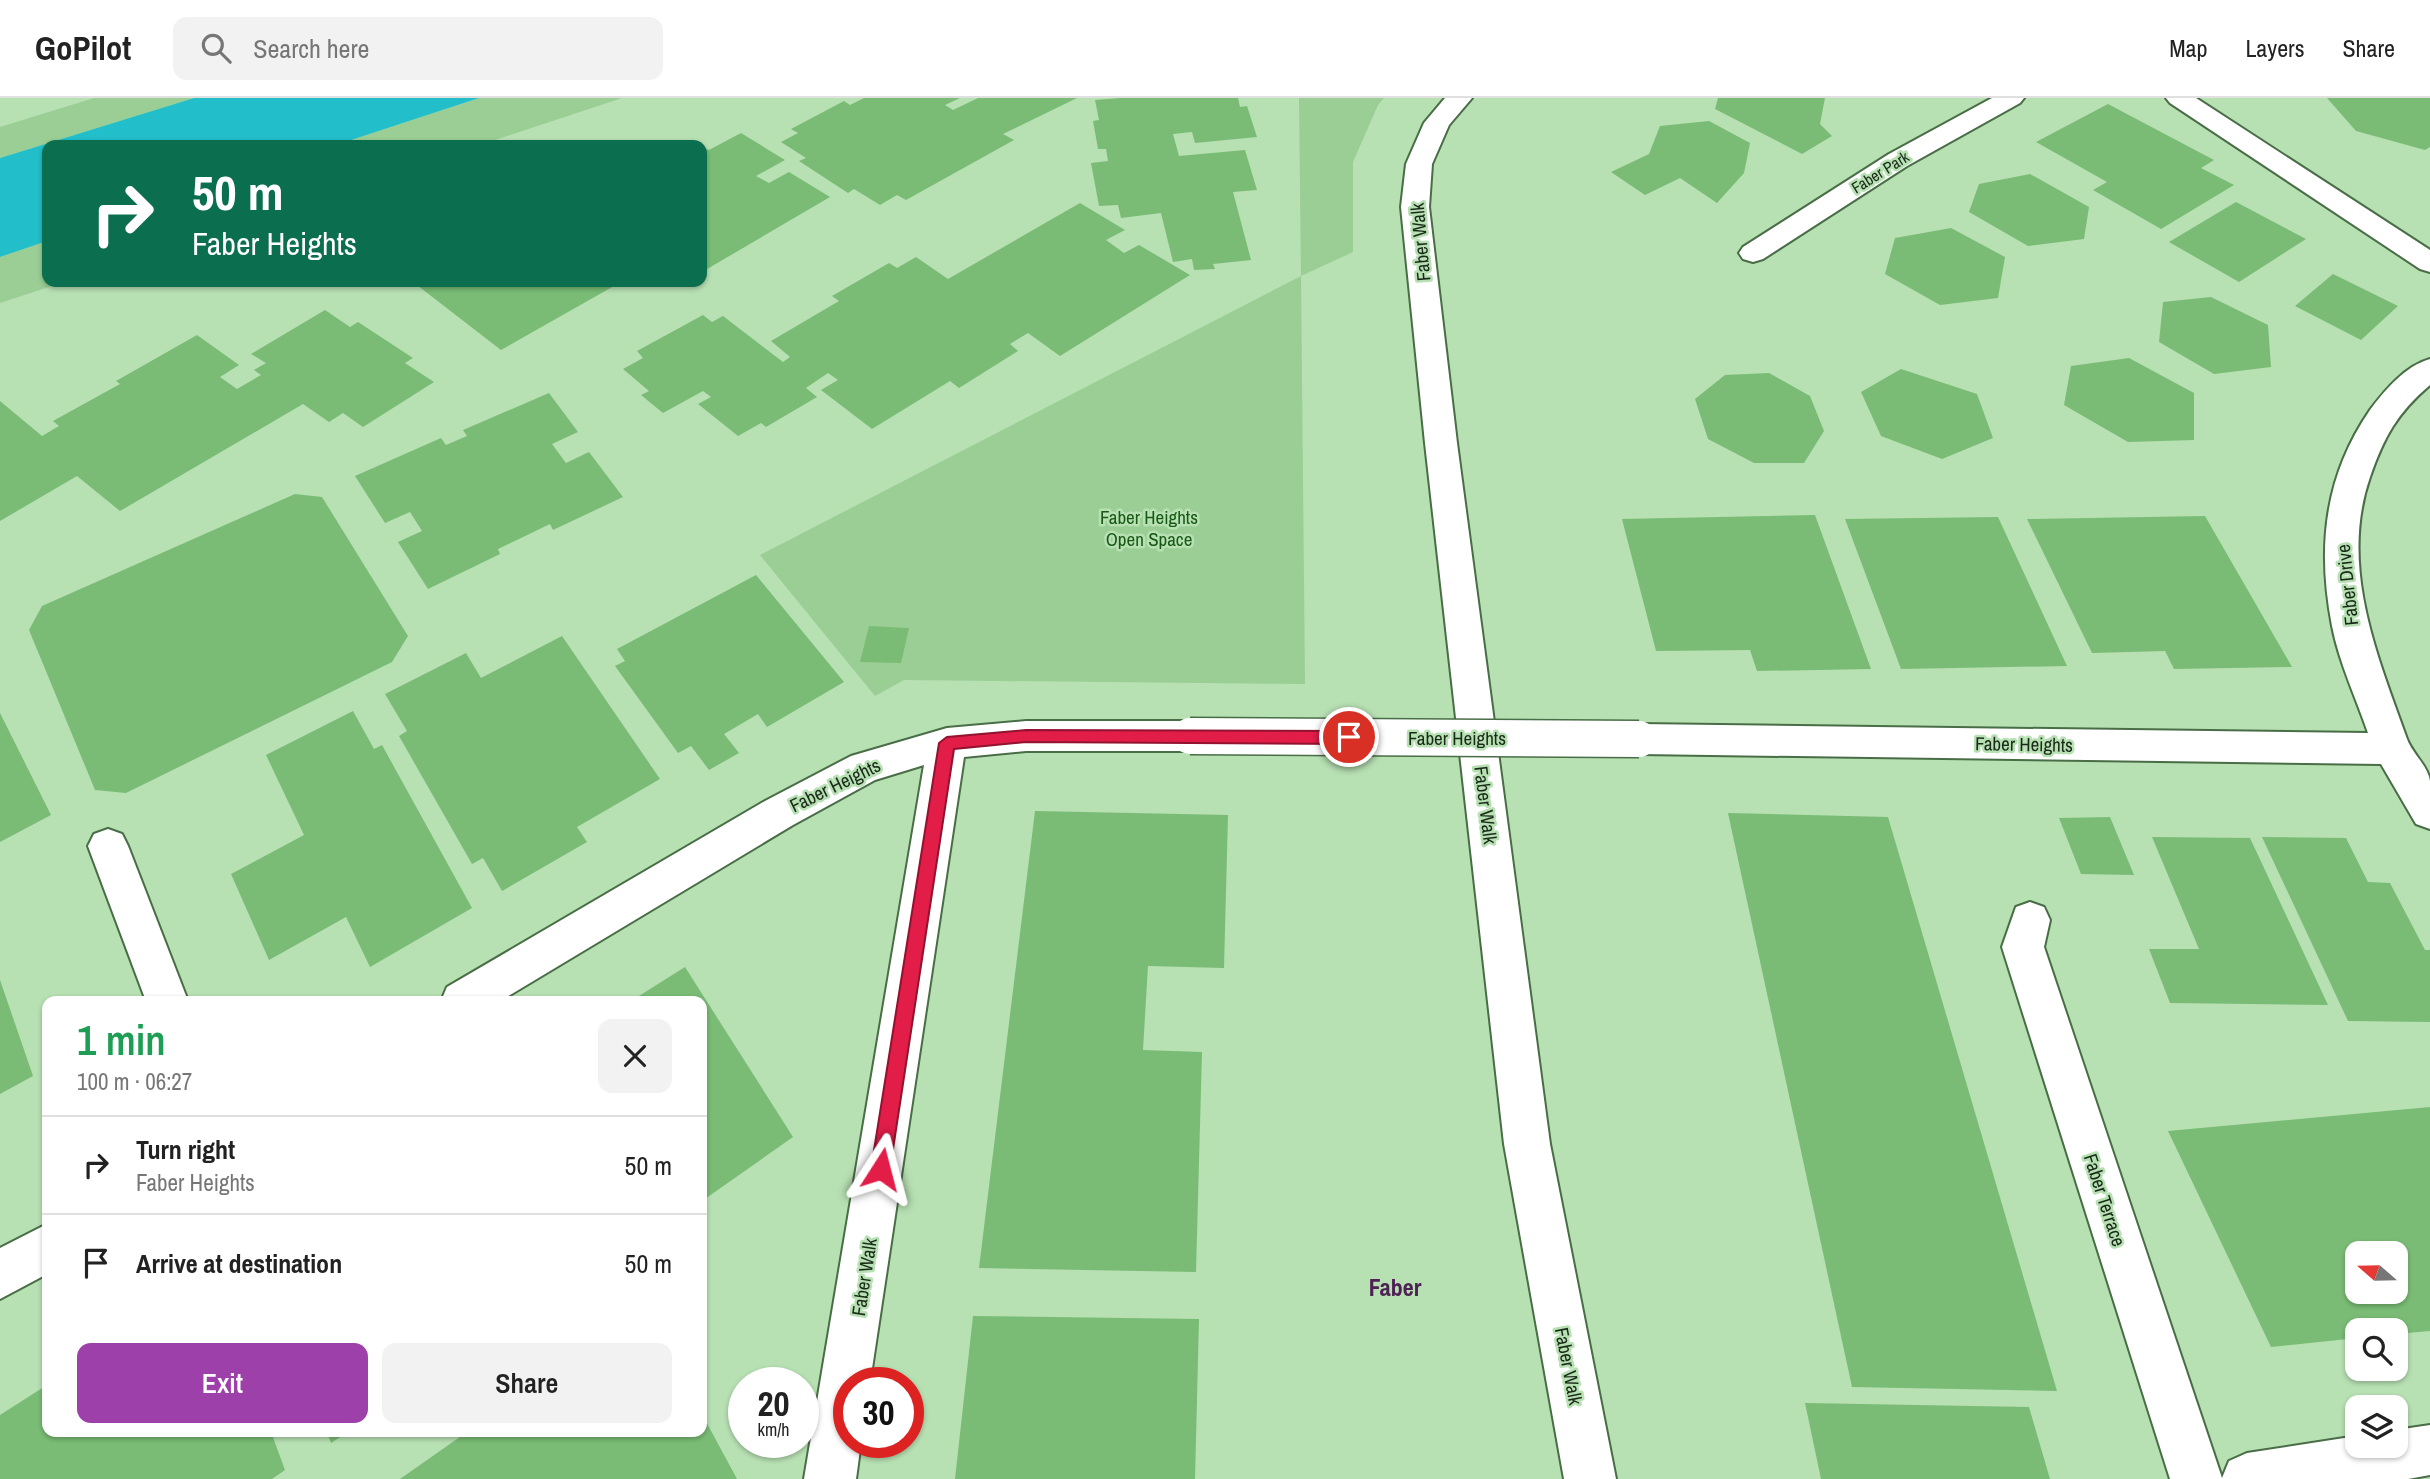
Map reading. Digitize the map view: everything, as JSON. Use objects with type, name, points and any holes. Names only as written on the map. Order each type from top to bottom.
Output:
[{"type":"street","name":"Faber Walk","points":[[1459,98],[1437,123],[1419,164],[1415,207],[1442,457],[1528,1144],[1590,1479]]},
{"type":"street","name":"Faber Park","points":[[1753,253],[1898,160],[2011,98]]},
{"type":"street","points":[[2179,98],[2430,263]]},
{"type":"street","name":"Faber Drive","points":[[2430,369],[2396,397],[2368,438],[2345,502],[2340,547],[2350,628],[2392,749],[2430,813]]},
{"type":"street","name":"Faber Heights","points":[[470,996],[779,813],[864,767],[947,743],[1026,736],[1190,736],[2392,749]]},
{"type":"street","name":"Faber Walk","points":[[830,1479],[947,743]]},
{"type":"street","points":[[108,846],[165,996]]},
{"type":"street","name":"Faber Terrace","points":[[2031,920],[2023,947],[2196,1479]]},
{"type":"street","points":[[0,1275],[42,1250]]},
{"type":"street","points":[[2247,1479],[2430,1450]]},
{"type":"green space","points":[[94,98],[194,98],[58,140],[42,140],[42,145],[0,158],[0,127]]},
{"type":"green space","points":[[479,98],[622,98],[495,140],[351,140]]},
{"type":"green space","points":[[1299,98],[1384,98],[1378,105],[1353,162],[1353,252],[1301,276]]},
{"type":"green space","points":[[42,243],[42,287],[49,287],[0,303],[0,257]]},
{"type":"green space","name":"Faber Heights Open Space","points":[[1301,276],[1305,684],[904,680],[875,696],[760,555]]},
{"type":"water","points":[[194,98],[479,98],[351,140],[58,140]]},
{"type":"water","points":[[42,145],[42,243],[0,257],[0,158]]},
{"type":"building","points":[[864,98],[960,98],[945,105],[953,110],[978,98],[1077,98],[1003,134],[1014,140],[906,200],[897,195],[880,205],[854,189],[848,193],[799,161],[806,158],[781,142],[798,133],[791,129],[844,101],[850,105]]},
{"type":"building","points":[[1238,98],[1240,107],[1247,106],[1257,137],[1195,143],[1192,132],[1173,134],[1179,156],[1245,150],[1257,190],[1233,192],[1251,260],[1213,264],[1215,269],[1194,270],[1192,259],[1173,262],[1161,213],[1121,218],[1118,205],[1099,206],[1091,163],[1108,161],[1106,149],[1098,149],[1093,121],[1099,120],[1095,100]]},
{"type":"building","points":[[1718,98],[1825,98],[1820,124],[1832,136],[1802,154],[1715,109]]},
{"type":"building","points":[[2327,98],[2430,98],[2430,147],[2425,150],[2356,131]]},
{"type":"building","points":[[2108,104],[2214,160],[2201,168],[2234,185],[2161,229],[2093,190],[2107,182],[2036,142]]},
{"type":"building","points":[[1709,121],[1750,143],[1744,173],[1717,203],[1680,178],[1645,195],[1611,172],[1649,154],[1660,126]]},
{"type":"building","points":[[741,133],[785,160],[756,176],[769,183],[789,172],[830,197],[707,269],[709,150]]},
{"type":"building","points":[[2030,174],[2089,207],[2084,239],[2028,246],[1969,212],[1979,184]]},
{"type":"building","points":[[2236,202],[2306,239],[2239,282],[2169,242]]},
{"type":"building","points":[[1080,203],[1125,230],[1106,240],[1124,253],[1139,245],[1190,275],[1060,356],[1028,333],[1010,344],[1018,351],[959,388],[950,381],[872,429],[821,390],[838,380],[828,373],[806,388],[817,397],[766,427],[761,423],[738,436],[698,404],[711,397],[703,391],[663,413],[641,395],[649,391],[623,369],[643,358],[637,351],[703,315],[712,322],[723,316],[783,362],[790,357],[771,341],[839,301],[832,296],[889,263],[897,268],[916,257],[948,279]]},
{"type":"building","points":[[1951,228],[2005,257],[1998,298],[1940,305],[1885,274],[1895,238]]},
{"type":"building","points":[[2333,274],[2398,306],[2361,340],[2295,306]]},
{"type":"building","points":[[419,287],[612,287],[501,350]]},
{"type":"building","points":[[2211,297],[2268,325],[2271,367],[2214,374],[2159,342],[2163,302]]},
{"type":"building","points":[[325,310],[350,327],[358,322],[413,358],[405,363],[434,382],[363,427],[343,413],[329,422],[303,404],[120,511],[77,476],[0,521],[0,401],[42,436],[59,426],[53,421],[120,384],[116,381],[197,335],[239,365],[220,377],[237,389],[261,375],[254,370],[266,363],[251,354]]},
{"type":"building","points":[[2129,358],[2194,393],[2194,440],[2128,442],[2064,405],[2071,366]]},
{"type":"building","points":[[1901,369],[1977,394],[1993,438],[1942,459],[1881,436],[1861,392]]},
{"type":"building","points":[[1769,373],[1810,396],[1824,431],[1804,463],[1754,463],[1708,439],[1695,399],[1725,375]]},
{"type":"building","points":[[549,393],[578,432],[552,444],[566,463],[589,452],[623,497],[553,530],[550,524],[498,549],[500,554],[428,589],[398,542],[422,531],[410,512],[385,523],[355,476],[441,438],[446,445],[467,436],[463,430]]},
{"type":"building","points":[[295,494],[322,497],[408,636],[392,662],[126,793],[95,790],[29,630],[42,606]]},
{"type":"building","points":[[1815,515],[1871,669],[1757,671],[1750,650],[1656,651],[1622,519]]},
{"type":"building","points":[[2205,516],[2292,667],[2174,669],[2165,651],[2092,653],[2027,519]]},
{"type":"building","points":[[1998,517],[2067,666],[1901,669],[1845,519]]},
{"type":"building","points":[[756,575],[844,682],[767,727],[758,714],[724,734],[739,753],[709,770],[691,746],[678,753],[615,666],[625,661],[617,649]]},
{"type":"building","points":[[869,626],[909,628],[901,663],[860,662]]},
{"type":"building","points":[[562,636],[660,779],[577,827],[587,842],[502,891],[483,858],[472,864],[399,736],[407,731],[385,694],[466,653],[481,678]]},
{"type":"building","points":[[353,711],[374,749],[382,745],[472,908],[370,967],[346,917],[269,960],[231,874],[304,835],[266,755]]},
{"type":"building","points":[[0,713],[51,815],[0,842]]},
{"type":"building","points":[[1035,811],[1228,815],[1224,968],[1148,966],[1143,1050],[1202,1052],[1196,1272],[979,1268]]},
{"type":"building","points":[[1728,813],[1888,817],[2057,1391],[1852,1387]]},
{"type":"building","points":[[2110,817],[2134,875],[2081,874],[2059,818]]},
{"type":"building","points":[[2152,837],[2250,838],[2328,1005],[2170,1003],[2149,949],[2199,949]]},
{"type":"building","points":[[2262,837],[2346,838],[2368,882],[2390,883],[2425,950],[2430,950],[2430,1022],[2348,1021]]},
{"type":"building","points":[[685,967],[703,996],[639,996]]},
{"type":"building","points":[[0,980],[33,1076],[0,1094]]},
{"type":"building","points":[[707,1002],[793,1137],[707,1197]]},
{"type":"building","points":[[2430,1107],[2430,1331],[2408,1333],[2408,1318],[2345,1318],[2345,1339],[2271,1347],[2168,1131]]},
{"type":"building","points":[[973,1316],[1199,1319],[1195,1479],[955,1479]]},
{"type":"building","points":[[42,1388],[42,1437],[273,1437],[285,1470],[272,1479],[0,1479],[0,1415]]},
{"type":"building","points":[[1805,1403],[2029,1407],[2050,1479],[1821,1479]]},
{"type":"building","points":[[707,1423],[737,1479],[400,1479],[460,1437],[707,1437]]},
{"type":"building","points":[[329,1437],[340,1437],[331,1443]]},
{"type":"district","name":"Faber","points":[[1395,1287]]},
{"type":"route","points":[[881,1169],[947,743],[1026,736],[1349,737]]}]
